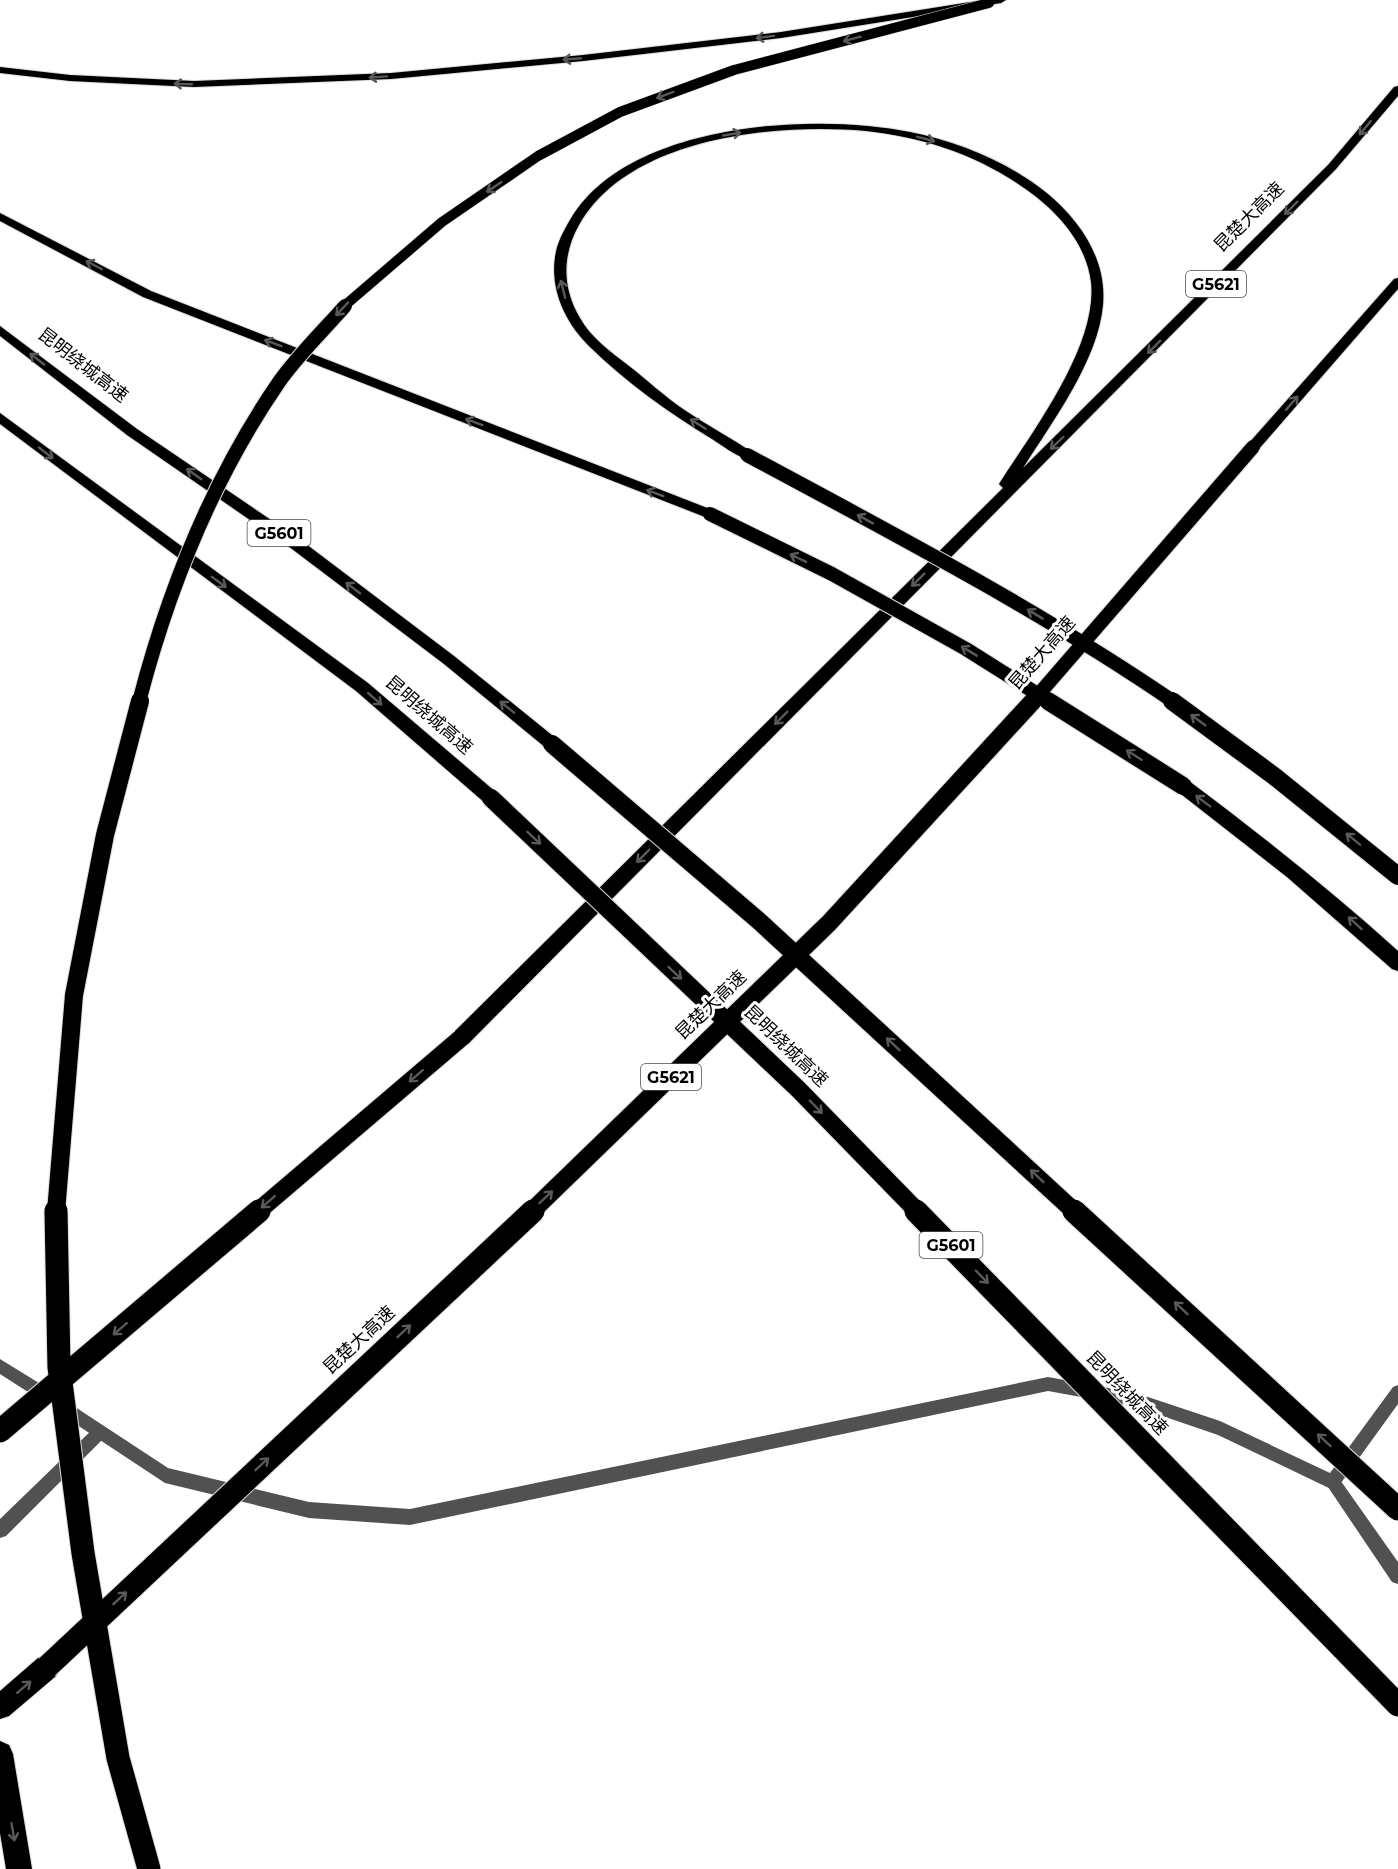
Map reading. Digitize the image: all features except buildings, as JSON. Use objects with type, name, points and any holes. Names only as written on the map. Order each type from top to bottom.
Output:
[{"type":"highway","points":[[0,70],[70,78],[194,84],[390,76],[770,37],[995,1]]},
{"type":"highway","points":[[149,1869],[118,1758],[83,1553],[59,1367],[56,1202],[74,995],[105,835],[143,688],[180,570],[226,470],[280,381],[345,305],[442,222],[538,156],[620,112],[734,70],[995,1]]},
{"type":"highway","name":"昆楚大高速","points":[[0,1431],[461,1038],[1332,167],[1398,89]]},
{"type":"highway","points":[[992,506],[1064,388],[1090,336],[1096,310],[1098,287],[1093,261],[1083,239],[1067,218],[1032,188],[996,165],[948,144],[894,132],[839,126],[810,126],[728,134],[654,157],[613,180],[594,195],[568,229],[559,267],[561,287],[568,307],[579,327],[596,346],[674,409],[747,455],[1031,612],[1146,682],[1268,771],[1398,876]]},
{"type":"highway","points":[[0,216],[147,294],[710,514],[832,574],[966,649],[1184,786],[1263,846],[1352,920],[1398,963]]},
{"type":"highway","name":"昆楚大高速","points":[[0,1707],[47,1667],[603,1144],[829,923],[1000,739],[1398,282]]},
{"type":"highway","name":"昆明绕城高速","points":[[0,330],[132,432],[297,545],[449,660],[552,744],[759,921],[1398,1509]]},
{"type":"highway","name":"昆明绕城高速","points":[[0,417],[362,687],[491,798],[798,1089],[1398,1705]]},
{"type":"highway","points":[[0,1754],[19,1869]]},
{"type":"street","points":[[0,1366],[165,1475],[309,1510],[410,1517],[1048,1384],[1136,1400],[1210,1425],[1333,1482],[1398,1576]]},
{"type":"street","points":[[1333,1482],[1398,1392]]},
{"type":"street","points":[[0,1530],[100,1432]]}]
